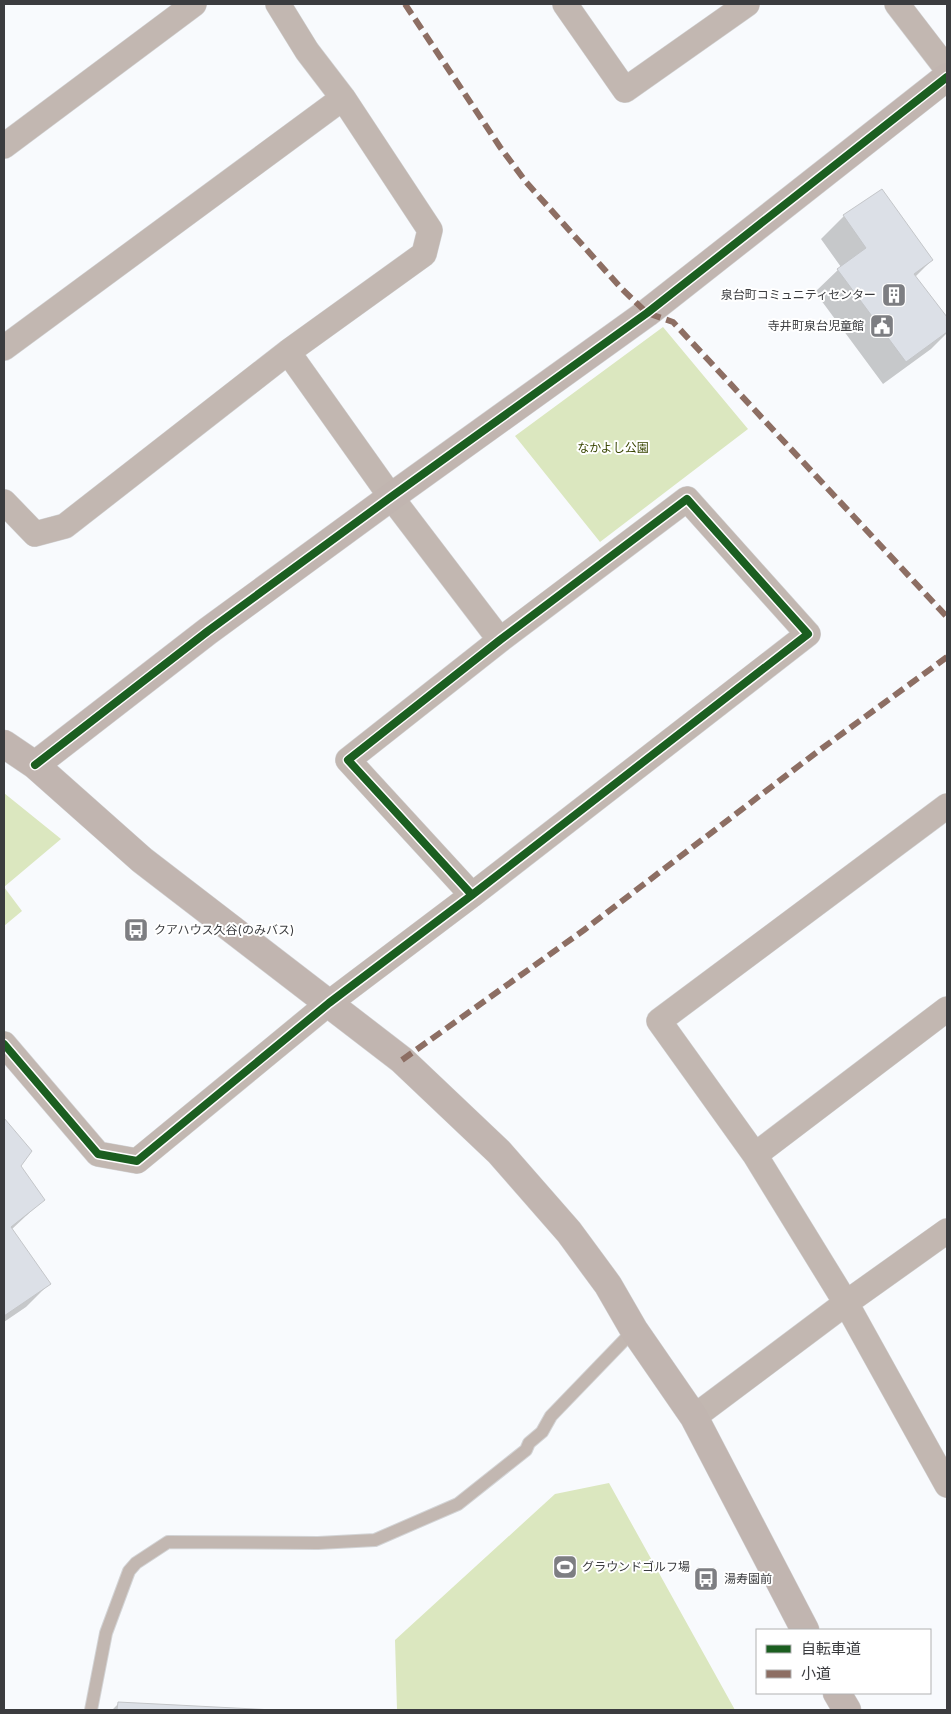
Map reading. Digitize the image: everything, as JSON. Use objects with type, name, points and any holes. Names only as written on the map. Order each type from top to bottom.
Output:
[{"type":"main road","points":[[35,765],[208,631],[390,497],[647,313],[947,77]]},
{"type":"main road","points":[[4,744],[35,765],[142,860],[402,1060],[499,1152],[569,1232],[608,1285],[634,1330],[694,1418],[804,1629]]},
{"type":"main road","points":[[838,1694],[846,1710]]},
{"type":"street","points":[[4,146],[194,4]]},
{"type":"street","points":[[4,502],[35,534],[65,526],[288,352],[424,254],[430,230],[343,98],[307,51],[278,4]]},
{"type":"street","points":[[565,4],[626,90],[747,4]]},
{"type":"street","points":[[897,4],[947,69]]},
{"type":"street","points":[[4,348],[343,98]]},
{"type":"street","points":[[288,352],[390,497],[500,640]]},
{"type":"street","points":[[4,1044],[98,1154],[137,1161],[329,1003],[472,895],[808,634],[687,499],[500,640],[348,760],[472,895]]},
{"type":"street","points":[[947,806],[659,1021],[755,1155],[846,1303],[947,1485]]},
{"type":"street","points":[[755,1155],[947,1009]]},
{"type":"street","points":[[694,1418],[846,1303],[947,1230]]},
{"type":"lane","points":[[91,1710],[106,1633],[129,1571],[136,1563],[168,1542],[318,1543],[376,1540],[458,1504],[526,1450],[529,1443],[542,1432],[551,1416],[634,1330]]},
{"type":"green space","name":"なかよし公園","points":[[663,327],[748,429],[600,542],[515,436]]},
{"type":"green space","points":[[4,793],[61,839],[4,887]]},
{"type":"green space","points":[[4,887],[22,911],[4,926]]},
{"type":"green space","name":"グラウンドゴルフ場","points":[[609,1483],[735,1710],[397,1710],[395,1640],[555,1494]]},
{"type":"building","name":"泉台町コミュニティセンター","points":[[882,189],[933,260],[914,274],[947,317],[947,332],[906,362],[837,269],[866,248],[843,215]]},
{"type":"building","points":[[4,1118],[32,1151],[21,1166],[45,1200],[11,1227],[51,1284],[4,1316]]},
{"type":"building","points":[[118,1702],[274,1710],[117,1710]]},
{"type":"marked path","points":[[405,4],[500,147],[526,182],[621,288],[647,313],[673,322],[947,617]]},
{"type":"marked path","points":[[402,1060],[584,930],[817,752],[947,657]]},
{"type":"cycle path","points":[[35,765],[208,631],[647,313],[947,77]]},
{"type":"cycle path","points":[[4,1044],[98,1154],[137,1161],[329,1003],[472,895],[808,634],[687,499],[500,640],[348,760],[472,895]]},
{"type":"place","name":"泉台町コミュニティセンター","points":[[894,295]]},
{"type":"place","name":"寺井町泉台児童館","points":[[882,326]]},
{"type":"place","name":"クアハウス久谷(のみバス)","points":[[136,930]]},
{"type":"place","name":"グラウンドゴルフ場","points":[[565,1567]]},
{"type":"place","name":"湯寿園前","points":[[706,1579]]}]
